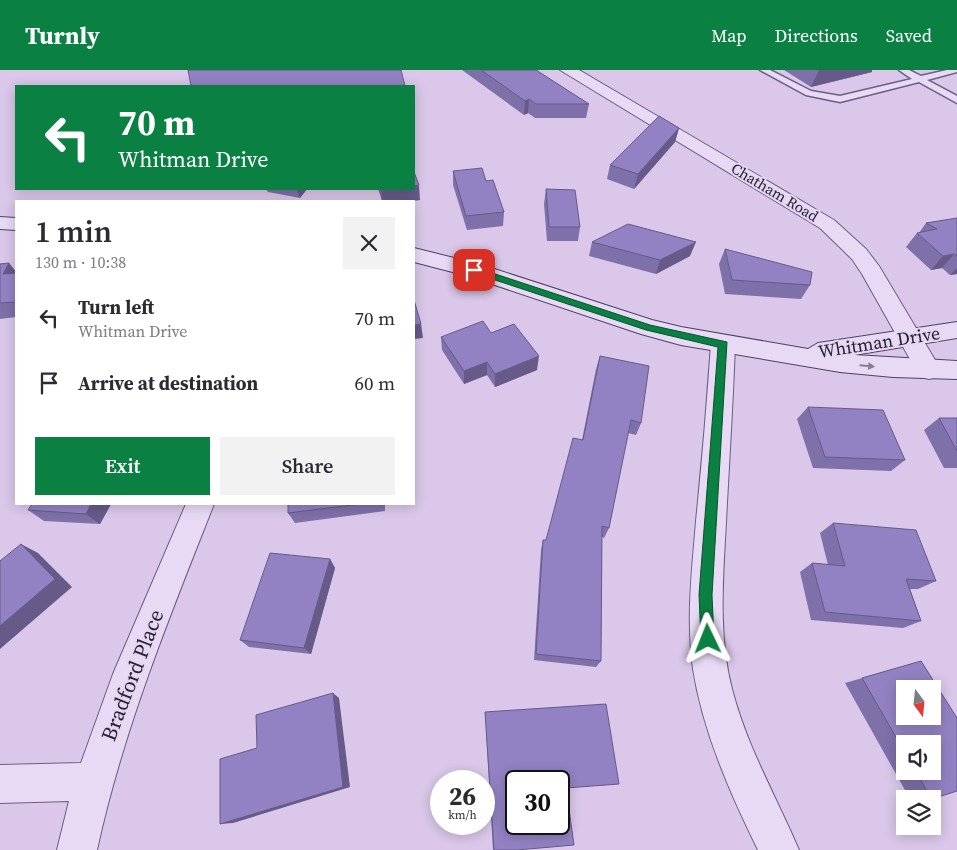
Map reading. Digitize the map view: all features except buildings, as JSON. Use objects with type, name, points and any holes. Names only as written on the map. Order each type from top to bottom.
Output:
[{"type":"street","name":"Chatham Road","points":[[568,70],[827,224],[863,259],[911,336],[929,370]]},
{"type":"street","points":[[0,223],[15,224]]},
{"type":"street","name":"Whitman Drive","points":[[415,255],[501,278],[649,328],[723,344],[802,355],[840,363],[929,370],[957,370]]},
{"type":"street","name":"Whitman Drive","points":[[802,355],[957,330]]},
{"type":"street","points":[[723,344],[706,595],[708,639],[714,687],[729,740],[756,806],[778,850]]},
{"type":"street","name":"Bradford Place","points":[[77,850],[93,782],[135,660],[200,505]]},
{"type":"street","points":[[0,784],[93,782]]},
{"type":"lane","points":[[764,70],[809,93],[840,99],[956,71]]},
{"type":"lane","points":[[903,70],[957,100]]},
{"type":"route","points":[[474,270],[649,328],[723,344],[706,595],[708,639]]}]
